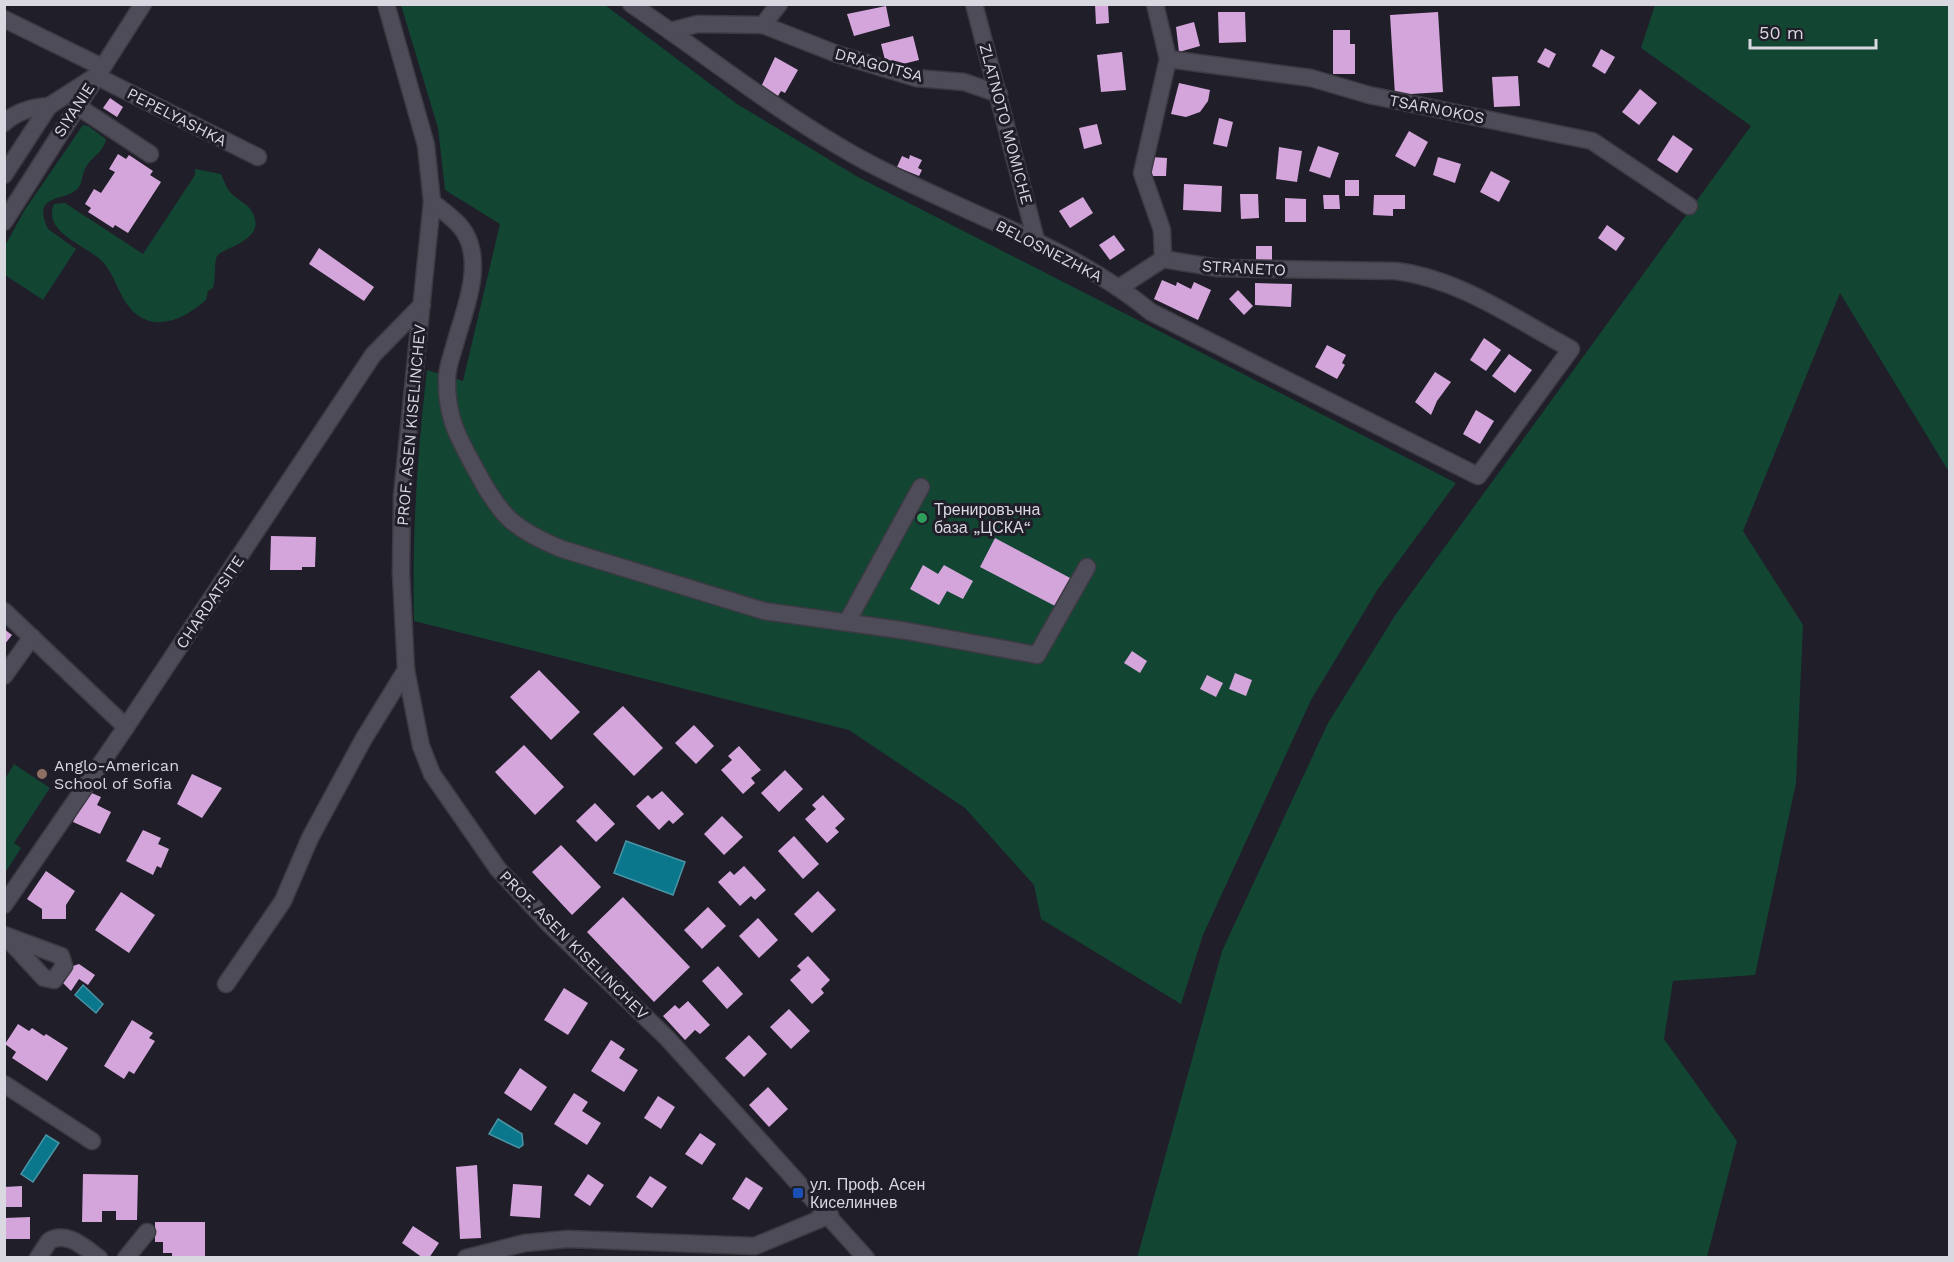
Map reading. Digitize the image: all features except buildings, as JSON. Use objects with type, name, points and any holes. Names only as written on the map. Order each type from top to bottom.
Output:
[{"type":"street","name":"SIYANIE","points":[[6,218],[143,4]]},
{"type":"street","name":"PROF. ASEN KISELINCHEV","points":[[386,4],[426,145],[432,202],[402,496],[401,573],[406,670],[421,746],[432,774],[498,869],[551,926],[667,1038],[866,1257]]},
{"type":"street","name":"BELOSNEZHKA","points":[[631,4],[796,119],[855,155],[1037,244],[1120,287],[1151,312],[1478,476]]},
{"type":"street","points":[[670,31],[698,24],[763,25],[779,4]]},
{"type":"street","name":"ZLATNOTO MOMICHE","points":[[974,4],[1037,244]]},
{"type":"street","points":[[1120,287],[1163,259],[1162,230],[1142,173],[1168,59],[1155,4]]},
{"type":"street","name":"PEPELYASHKA","points":[[4,19],[258,158]]},
{"type":"street","name":"DRAGOITSA","points":[[763,25],[837,54],[905,75],[964,82],[999,94]]},
{"type":"street","name":"TSARNOKOS","points":[[1168,59],[1311,78],[1369,96],[1593,141],[1689,206]]},
{"type":"street","points":[[4,175],[49,106],[99,71]]},
{"type":"street","points":[[4,123],[12,116],[32,107],[49,106]]},
{"type":"street","points":[[77,106],[150,154]]},
{"type":"street","points":[[432,202],[465,233],[472,256],[470,289],[447,376],[449,415],[455,432],[492,498],[516,526],[562,549],[738,604],[793,616],[847,622],[1037,655],[1086,567]]},
{"type":"street","name":"STRANETO","points":[[1163,259],[1218,268],[1396,271],[1419,274],[1468,293],[1571,349],[1478,476]]},
{"type":"street","name":"CHARDATSITE","points":[[4,905],[126,727],[373,355],[422,305]]},
{"type":"street","points":[[847,622],[921,487]]},
{"type":"street","points":[[4,611],[126,727]]},
{"type":"street","points":[[4,676],[32,637]]},
{"type":"street","points":[[226,984],[283,901],[310,838],[363,740],[406,670]]},
{"type":"street","points":[[4,1084],[92,1141]]},
{"type":"street","points":[[466,1257],[525,1243],[568,1239],[755,1246],[830,1215]]},
{"type":"street","points":[[126,1257],[147,1232]]},
{"type":"street","points":[[38,1257],[49,1241],[63,1237],[99,1257]]},
{"type":"green space","name":"Тренировъчна база „ЦСКА“","points":[[401,5],[605,5],[737,104],[858,177],[1456,483],[1378,589],[1311,700],[1203,935],[1181,1004],[1041,919],[1034,885],[965,808],[849,730],[414,621],[416,495],[427,370],[463,381],[500,224],[445,190],[438,128]]},
{"type":"green space","points":[[1655,5],[1949,5],[1949,472],[1840,293],[1743,531],[1803,625],[1796,783],[1755,975],[1673,981],[1664,1039],[1737,1141],[1707,1257],[1137,1258],[1222,951],[1328,723],[1396,614],[1751,126],[1641,48]]},
{"type":"green space","points":[[83,125],[106,139],[102,148],[85,169],[79,187],[74,192],[47,203],[44,209],[48,229],[76,249],[43,300],[5,275],[6,244],[24,211]]},
{"type":"green space","points":[[195,169],[221,174],[231,193],[251,210],[255,220],[255,229],[244,241],[217,256],[213,288],[208,291],[206,300],[197,308],[176,319],[155,322],[135,313],[126,303],[103,262],[60,231],[54,223],[52,214],[54,204],[65,203],[143,254],[195,175]]},
{"type":"green space","points":[[14,764],[50,788],[14,843],[21,848],[5,873],[5,779]]},
{"type":"water","points":[[626,841],[685,862],[673,895],[614,873]]},
{"type":"water","points":[[83,985],[103,1004],[96,1013],[75,995]]},
{"type":"water","points":[[498,1119],[522,1134],[523,1145],[519,1148],[489,1134]]},
{"type":"water","points":[[46,1135],[59,1143],[33,1182],[21,1174]]},
{"type":"place","name":"Тренировъчна база „ЦСКА“","points":[[922,518]]},
{"type":"place","name":"Anglo-American School of Sofia","points":[[42,774]]},
{"type":"place","name":"ул. Проф. Асен Киселинчев","points":[[798,1193]]}]
